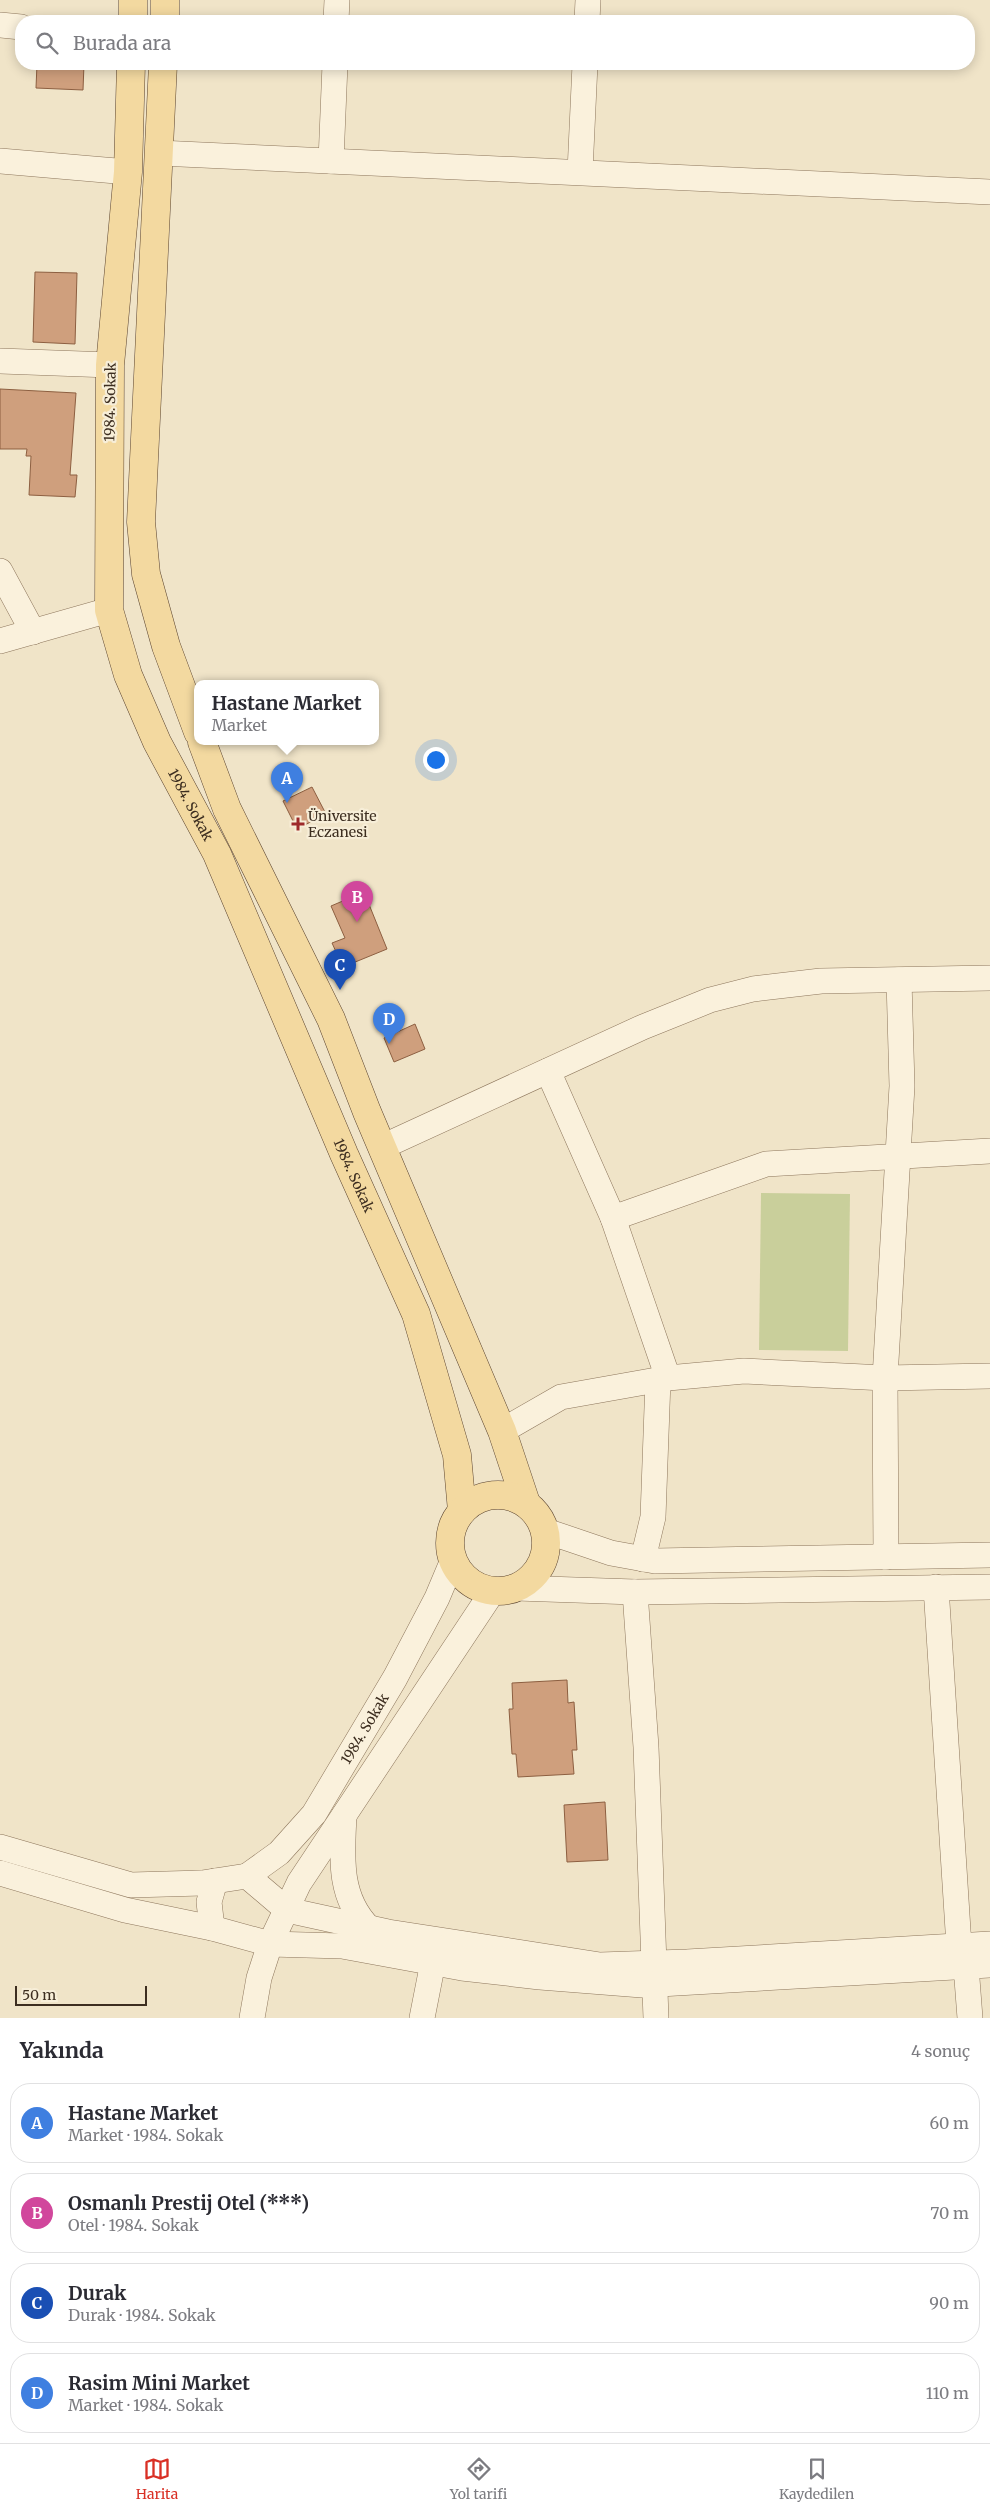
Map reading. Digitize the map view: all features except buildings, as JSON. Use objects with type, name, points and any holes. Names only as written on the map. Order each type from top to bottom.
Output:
[{"type":"main road","points":[[133,15],[134,0]]},
{"type":"main road","points":[[165,15],[166,0]]},
{"type":"main road","name":"1984. Sokak","points":[[131,70],[128,172],[110,365],[109,610],[128,675],[154,734],[218,854],[344,1154],[416,1314],[457,1455],[462,1510]]},
{"type":"main road","points":[[163,70],[141,522],[146,574],[166,646],[194,721]]},
{"type":"main road","points":[[109,549],[143,548]]},
{"type":"main road","points":[[203,745],[227,809],[331,1019],[382,1147],[502,1431],[526,1502],[538,1515],[546,1531],[546,1548],[542,1565],[535,1575],[504,1589],[471,1583],[462,1575],[453,1560],[450,1543],[451,1531],[462,1510],[476,1500],[492,1494],[504,1494],[526,1502]]},
{"type":"street","points":[[336,15],[337,0]]},
{"type":"street","points":[[587,15],[588,0]]},
{"type":"street","points":[[0,25],[15,26]]},
{"type":"street","points":[[332,161],[335,70]]},
{"type":"street","points":[[580,172],[585,70]]},
{"type":"street","points":[[159,152],[990,192]]},
{"type":"street","points":[[0,161],[128,172]]},
{"type":"street","points":[[0,361],[110,365]]},
{"type":"street","points":[[0,571],[33,632]]},
{"type":"street","points":[[0,641],[109,610]]},
{"type":"street","points":[[382,1147],[643,1027],[710,1000],[753,989],[821,981],[990,978]]},
{"type":"street","points":[[886,1557],[885,1378],[902,1086],[899,980]]},
{"type":"street","points":[[548,1071],[613,1218],[663,1379],[653,1517],[643,1559]]},
{"type":"street","points":[[613,1218],[766,1164],[990,1151]]},
{"type":"street","points":[[502,1431],[561,1397],[663,1379],[744,1371],[885,1378],[990,1376]]},
{"type":"street","points":[[546,1531],[592,1547],[654,1561],[990,1555]]},
{"type":"street","name":"1984. Sokak","points":[[247,1876],[279,1853],[314,1814],[395,1678],[437,1598],[453,1560]]},
{"type":"street","points":[[936,1588],[962,1956],[970,2018]]},
{"type":"street","points":[[252,2018],[259,1978],[270,1944],[299,1883],[344,1813],[504,1589],[634,1592],[990,1588]]},
{"type":"street","points":[[634,1592],[646,1748],[656,2018]]},
{"type":"street","points":[[344,1813],[342,1863],[344,1876],[355,1913],[369,1928]]},
{"type":"street","points":[[0,1847],[131,1885],[215,1881],[247,1876],[287,1910],[369,1928],[435,1951]]},
{"type":"street","points":[[0,1873],[125,1910],[212,1928],[270,1944],[435,1951],[600,1964],[654,1974],[962,1956],[990,1944]]},
{"type":"street","points":[[212,1928],[209,1902],[215,1881]]},
{"type":"street","points":[[422,2018],[435,1951]]},
{"type":"street","points":[[962,1956],[990,1965]]},
{"type":"green space","points":[[761,1193],[850,1194],[848,1351],[759,1350]]},
{"type":"place","name":"Hastane Market","points":[[287,803]]},
{"type":"place","name":"Üniversite Eczanesi","points":[[298,824]]},
{"type":"place","name":"Osmanlı Prestij Otel (***)","points":[[357,922]]},
{"type":"place","name":"Durak","points":[[340,990]]},
{"type":"place","name":"Rasim Mini Market","points":[[389,1044]]}]
